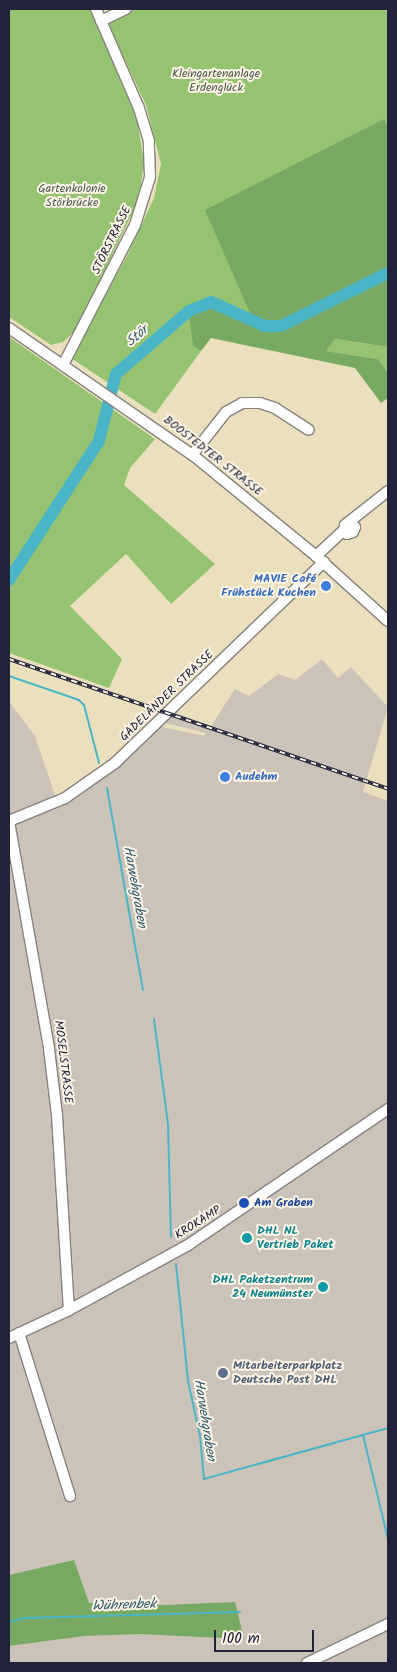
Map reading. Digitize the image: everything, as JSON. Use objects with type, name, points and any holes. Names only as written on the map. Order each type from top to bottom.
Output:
[{"type":"street","name":"STÖRSTRASSE","points":[[63,365],[135,225],[150,177],[151,158],[144,124],[96,9]]},
{"type":"street","points":[[101,21],[126,9]]},
{"type":"street","name":"BOOSTEDTER STRASSE","points":[[9,328],[193,454],[320,559],[388,621]]},
{"type":"street","points":[[193,454],[226,412],[242,403],[260,403],[275,408],[309,430]]},
{"type":"street","name":"GADELANDER STRASSE","points":[[9,821],[66,798],[115,763],[320,559],[347,527],[388,491]]},
{"type":"street","name":"MOSELSTRASSE","points":[[9,821],[49,1049],[57,1116],[69,1310]]},
{"type":"street","name":"KROKAMP","points":[[14,1336],[69,1310],[207,1233],[388,1109]]},
{"type":"street","points":[[14,1336],[70,1496]]},
{"type":"street","points":[[307,1663],[388,1624]]},
{"type":"shaded area","points":[[322,659],[338,678],[351,667],[388,707],[363,792],[388,801],[388,1663],[9,1663],[9,701],[35,736],[56,798],[99,771],[148,724],[204,736],[206,733],[165,723],[173,712],[211,726],[235,689],[249,696],[278,674],[295,680]]},
{"type":"green space","name":"Gartenkolonie Störbrücke","points":[[9,9],[91,9],[136,115],[144,161],[139,199],[76,330],[63,342],[51,345],[9,317]]},
{"type":"green space","name":"Kleingartenanlage Erdenglück","points":[[134,9],[388,9],[388,128],[384,119],[253,321],[211,302],[193,346],[201,351],[155,414],[71,358],[127,256],[154,198],[161,164],[146,105],[109,26],[114,19]]},
{"type":"green space","points":[[384,119],[388,128],[388,347],[335,339],[326,351],[378,359],[388,373],[388,398],[381,403],[355,368],[211,338],[201,351],[193,346],[189,311],[200,304],[211,302],[253,320],[205,210]]},
{"type":"green space","points":[[9,337],[155,439],[130,468],[124,485],[215,564],[171,604],[126,554],[70,606],[122,659],[109,688],[9,653]]},
{"type":"green space","points":[[334,339],[388,347],[388,373],[378,359],[326,351]]},
{"type":"green space","points":[[74,1560],[89,1603],[166,1605],[235,1602],[244,1639],[139,1634],[84,1636],[9,1646],[9,1575]]},
{"type":"waterway","name":"Stör","points":[[9,580],[99,441],[116,374],[189,311],[211,302],[265,326],[281,326],[388,273]]},
{"type":"waterway","name":"Harwehgraben","points":[[9,676],[79,700],[84,705],[99,763]]},
{"type":"waterway","name":"Harwehgraben","points":[[107,788],[143,990]]},
{"type":"waterway","name":"Harwehgraben","points":[[154,1019],[168,1124],[171,1237]]},
{"type":"waterway","name":"Harwehgraben","points":[[176,1264],[188,1381],[200,1436],[204,1479],[388,1428]]},
{"type":"waterway","points":[[363,1435],[388,1539]]},
{"type":"waterway","name":"Wührenbek","points":[[9,1622],[24,1618],[240,1612]]},
{"type":"railway","points":[[9,659],[388,789]]},
{"type":"place","name":"MAVIE Café Frühstück Kuchen","points":[[326,586]]},
{"type":"place","name":"Audehm","points":[[225,777]]},
{"type":"place","name":"Am Graben","points":[[244,1203]]},
{"type":"place","name":"DHL NL Vertrieb Paket","points":[[247,1238]]},
{"type":"place","name":"DHL Paketzentrum 24 Neumünster","points":[[323,1287]]},
{"type":"place","name":"Mitarbeiterparkplatz Deutsche Post DHL","points":[[223,1373]]}]
